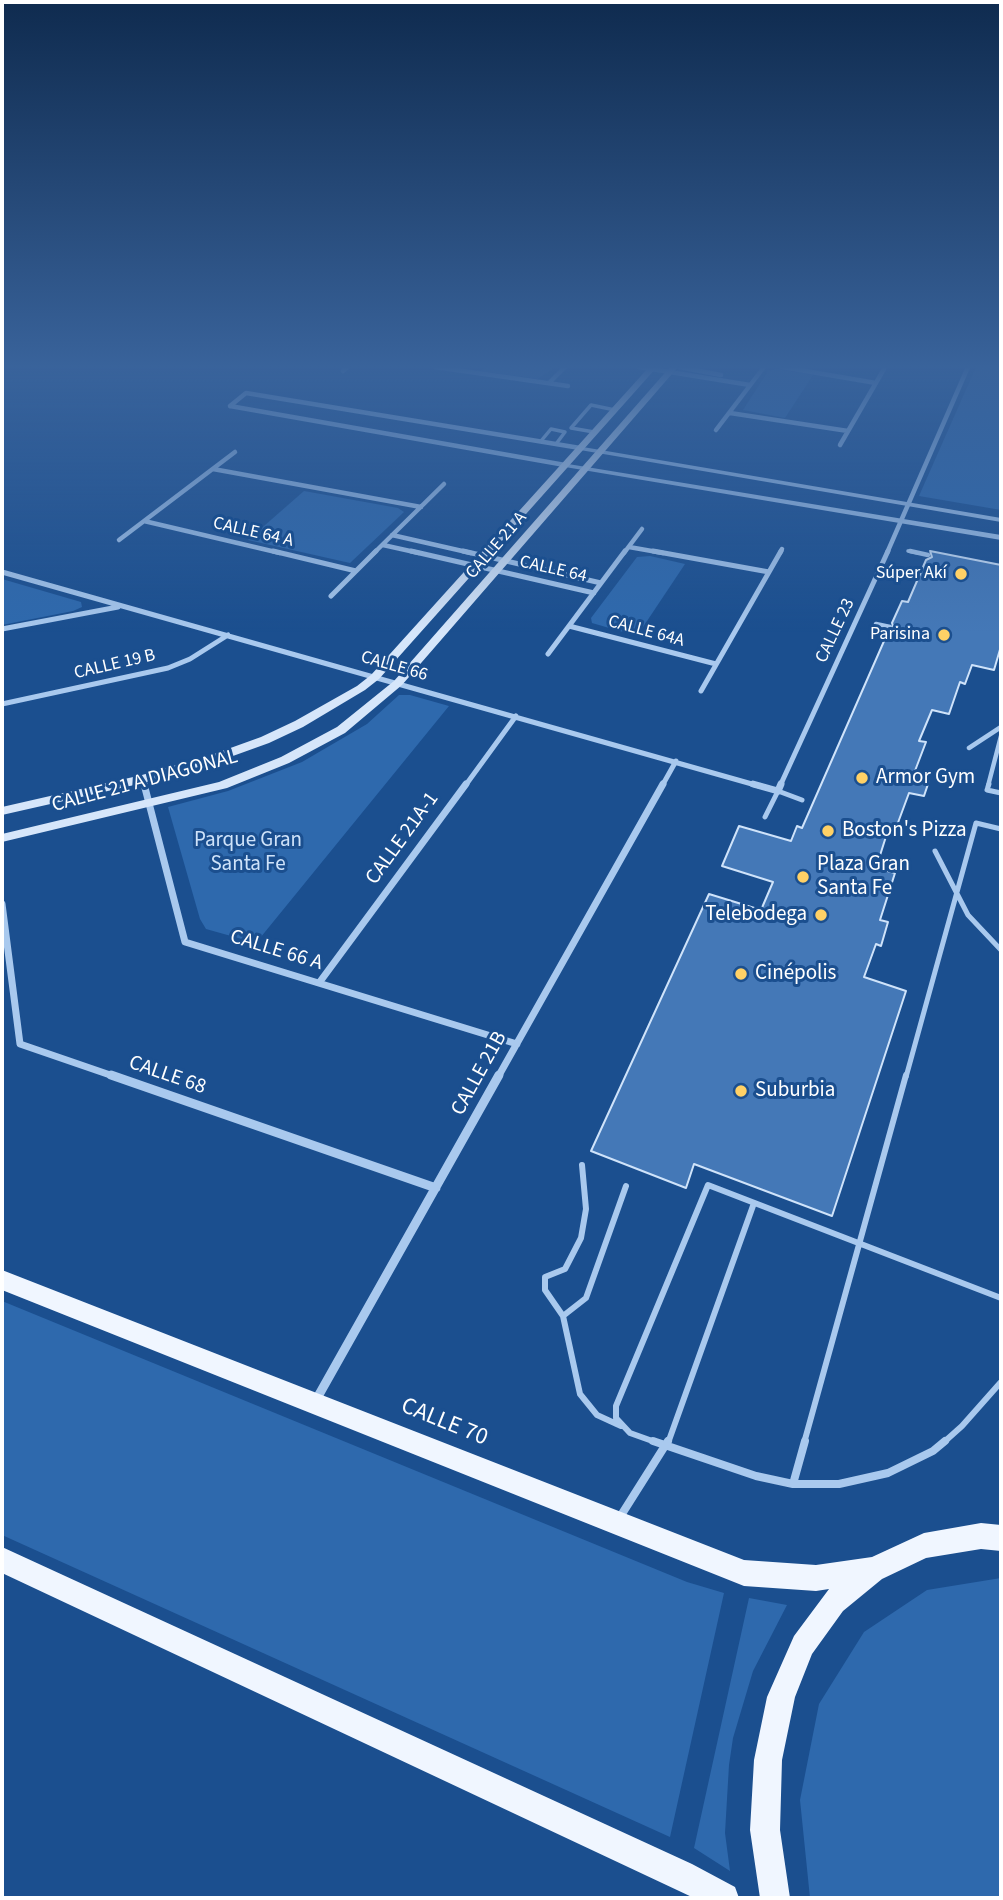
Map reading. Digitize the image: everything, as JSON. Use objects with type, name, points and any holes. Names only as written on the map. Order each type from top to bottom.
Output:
[{"type":"main road","name":"CALLE 21 A","points":[[376,677],[573,456]]},
{"type":"main road","name":"CALLE 21 A","points":[[398,683],[596,456]]},
{"type":"main road","name":"CALLE 21 A DIAGONAL","points":[[2,811],[143,779],[265,740],[327,710],[376,677]]},
{"type":"main road","name":"CALLE 21 A DIAGONAL","points":[[2,838],[223,785],[285,760],[341,730],[398,683]]},
{"type":"main road","name":"CALLE 70","points":[[2,1280],[744,1573],[816,1578],[873,1570]]},
{"type":"main road","points":[[775,1898],[765,1830],[768,1760],[781,1698],[803,1644],[834,1602],[873,1570],[924,1546],[995,1533]]},
{"type":"main road","points":[[2,1560],[681,1875],[724,1898]]},
{"type":"street","points":[[119,540],[230,456]]},
{"type":"street","points":[[512,456],[1001,538]]},
{"type":"street","points":[[627,456],[1001,520]]},
{"type":"street","name":"CALLE 23","points":[[778,791],[930,456]]},
{"type":"street","points":[[213,469],[421,508]]},
{"type":"street","points":[[331,596],[444,484]]},
{"type":"street","name":"CALLE 64 A","points":[[144,522],[356,571]]},
{"type":"street","points":[[548,654],[642,529]]},
{"type":"street","name":"CALLE 64","points":[[392,536],[601,583]]},
{"type":"street","name":"CALLE 64","points":[[383,545],[594,593]]},
{"type":"street","points":[[629,547],[769,572]]},
{"type":"street","points":[[701,691],[782,549]]},
{"type":"street","name":"CALLE 66","points":[[2,572],[778,791]]},
{"type":"street","points":[[2,629],[122,606]]},
{"type":"street","name":"CALLE 64A","points":[[569,626],[716,664]]},
{"type":"street","name":"CALLE 19 B","points":[[2,704],[168,668],[190,659],[228,635]]},
{"type":"street","name":"CALLE 21A-1","points":[[319,983],[516,716]]},
{"type":"street","name":"CALLE 21B","points":[[314,1404],[676,761]]},
{"type":"street","name":"CALLE 66 A","points":[[143,779],[185,942],[517,1044]]},
{"type":"street","name":"CALLE 68","points":[[2,904],[6,975],[20,1044],[436,1188]]},
{"type":"lane","points":[[908,551],[928,555]]},
{"type":"lane","points":[[876,624],[890,627]]},
{"type":"lane","points":[[969,748],[1001,727]]},
{"type":"lane","points":[[1001,736],[987,790],[1001,793]]},
{"type":"lane","points":[[765,817],[778,791],[802,800]]},
{"type":"lane","points":[[793,1483],[976,823],[1001,829]]},
{"type":"lane","points":[[935,851],[968,915],[1001,950]]},
{"type":"lane","points":[[582,1165],[586,1209],[581,1238],[565,1269],[545,1277],[545,1290],[563,1316],[580,1394],[597,1415],[630,1433],[756,1476],[793,1483],[839,1484],[888,1474],[933,1451],[962,1426],[1001,1382]]},
{"type":"lane","points":[[621,1426],[616,1406],[708,1185],[1001,1298]]},
{"type":"lane","points":[[563,1316],[586,1298],[626,1186]]},
{"type":"lane","points":[[616,1523],[666,1447],[754,1203]]},
{"type":"green space","points":[[937,456],[1001,456],[1001,510],[919,496]]},
{"type":"green space","points":[[304,491],[398,508],[404,512],[350,563],[248,540]]},
{"type":"green space","points":[[650,556],[685,564],[637,636],[592,623],[591,618],[637,557]]},
{"type":"green space","points":[[2,579],[81,602],[82,607],[2,625]]},
{"type":"green space","name":"Parque Gran Santa Fe","points":[[399,695],[410,695],[449,706],[256,943],[206,929],[200,919],[168,807],[228,791],[302,762],[367,724]]},
{"type":"green space","points":[[2,1301],[687,1582],[724,1593],[670,1837],[2,1535]]},
{"type":"green space","points":[[1001,1578],[1001,1898],[810,1898],[800,1800],[819,1704],[864,1632],[927,1590]]},
{"type":"green space","points":[[749,1598],[787,1605],[753,1671],[733,1738],[725,1833],[730,1871],[694,1848]]},
{"type":"building","name":"Plaza Gran Santa Fe","points":[[930,551],[1001,565],[1001,646],[994,670],[972,665],[965,684],[960,682],[949,714],[932,710],[919,741],[926,742],[913,776],[929,781],[924,796],[909,793],[896,828],[889,827],[876,868],[895,873],[880,920],[888,922],[881,946],[876,944],[864,977],[906,991],[832,1216],[694,1164],[686,1188],[591,1151],[709,894],[761,910],[773,882],[722,866],[739,826],[791,841],[797,826],[802,828],[888,632],[894,629],[892,623],[902,601],[908,602],[926,560],[932,557]]},
{"type":"place","name":"Súper Akí","points":[[961,574]]},
{"type":"place","name":"Parisina","points":[[944,635]]},
{"type":"place","name":"Armor Gym","points":[[862,778]]},
{"type":"place","name":"Boston's Pizza","points":[[828,831]]},
{"type":"place","name":"Plaza Gran Santa Fe","points":[[803,877]]},
{"type":"place","name":"Telebodega","points":[[821,915]]},
{"type":"place","name":"Cinépolis","points":[[741,974]]},
{"type":"place","name":"Suburbia","points":[[741,1091]]}]
